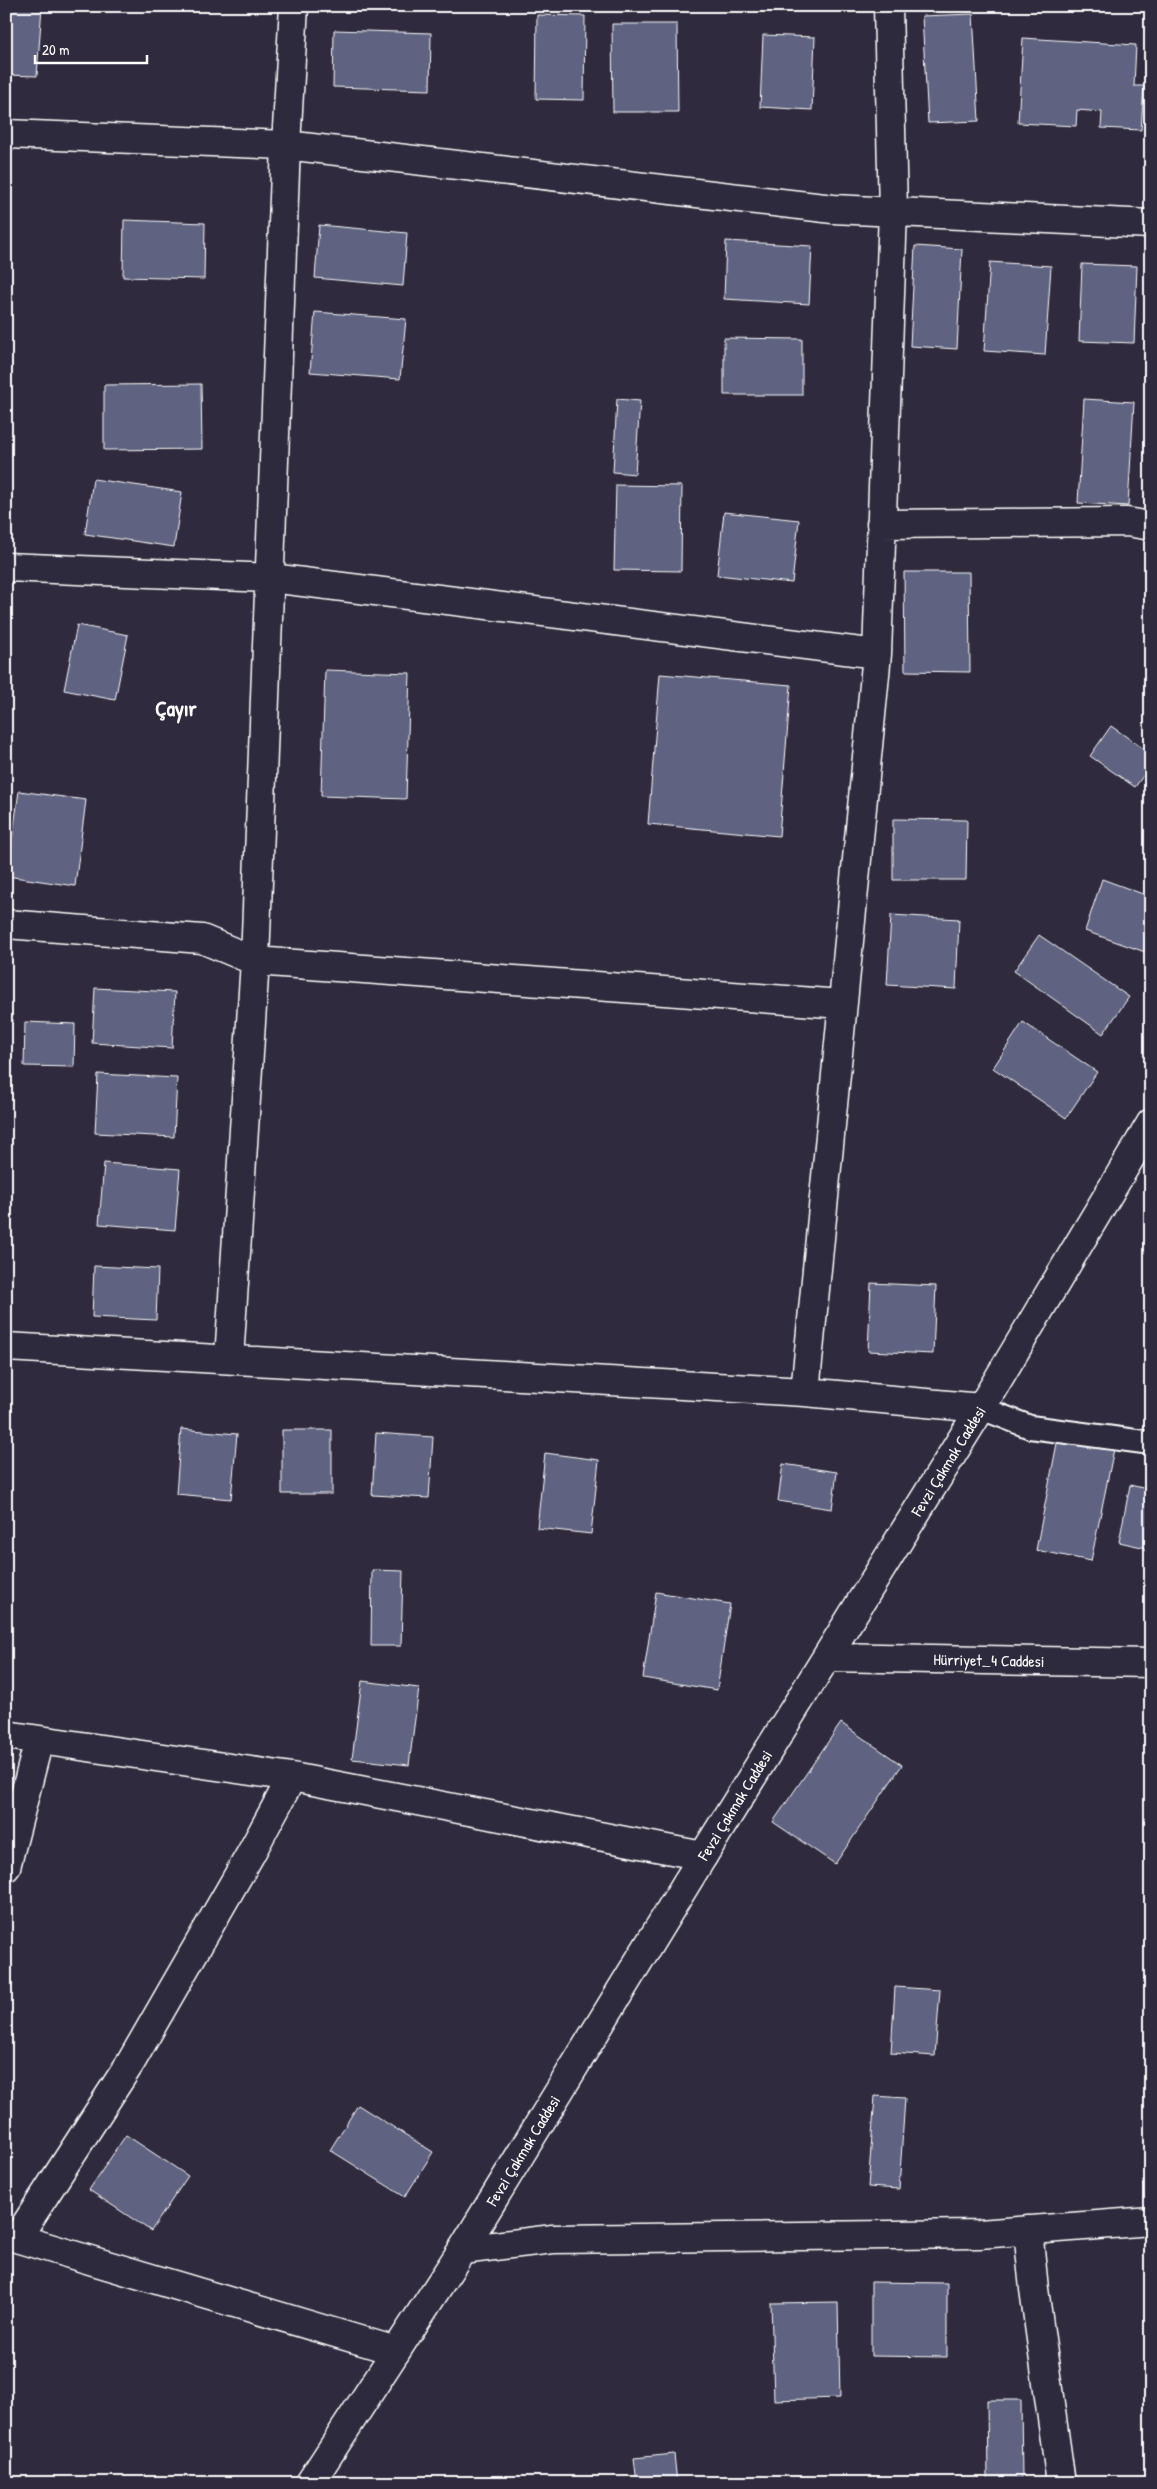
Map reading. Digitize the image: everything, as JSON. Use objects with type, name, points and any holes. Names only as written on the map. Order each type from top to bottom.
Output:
[{"type":"street","points":[[229,1358],[255,961],[286,145],[294,6]]},
{"type":"street","points":[[805,1392],[876,654],[893,211],[888,6]]},
{"type":"street","points":[[6,134],[286,145],[833,209],[1151,224]]},
{"type":"street","points":[[881,524],[1127,522],[1151,526]]},
{"type":"street","points":[[6,567],[271,578],[876,654]]},
{"type":"street","points":[[6,924],[202,939],[255,961],[842,1004]]},
{"type":"street","name":"Fevzi Çakmak Caddesi","points":[[310,2483],[462,2250],[1147,1137]]},
{"type":"street","points":[[6,1346],[805,1392],[981,1408]]},
{"type":"street","name":"Hürriyet_4 Caddesi","points":[[828,1657],[1151,1663]]},
{"type":"street","points":[[6,1735],[292,1777],[703,1856]]},
{"type":"street","points":[[6,1867],[39,1740]]},
{"type":"street","points":[[292,1777],[250,1855],[131,2062],[11,2237],[396,2352]]},
{"type":"street","points":[[462,2250],[554,2239],[979,2234],[1151,2222]]},
{"type":"street","points":[[1028,2230],[1034,2289],[1062,2483]]},
{"type":"lane","points":[[981,1408],[1030,1427],[1151,1443]]},
{"type":"building","points":[[6,6],[42,6],[37,76],[6,75]]},
{"type":"building","points":[[973,14],[979,121],[928,123],[922,16]]},
{"type":"building","points":[[537,15],[585,16],[584,100],[536,99]]},
{"type":"building","points":[[612,24],[677,24],[678,112],[613,112]]},
{"type":"building","points":[[334,30],[431,33],[430,90],[333,87]]},
{"type":"building","points":[[763,35],[815,37],[812,110],[760,107]]},
{"type":"building","points":[[1023,38],[1136,45],[1134,86],[1144,86],[1141,130],[1101,128],[1102,112],[1077,110],[1076,126],[1018,123]]},
{"type":"building","points":[[124,220],[205,223],[204,279],[123,277]]},
{"type":"building","points":[[319,225],[407,233],[403,286],[315,278]]},
{"type":"building","points":[[726,241],[812,246],[809,304],[724,299]]},
{"type":"building","points":[[915,246],[962,249],[957,349],[910,346]]},
{"type":"building","points":[[990,262],[1051,266],[1045,355],[984,351]]},
{"type":"building","points":[[1082,264],[1137,266],[1134,343],[1079,341]]},
{"type":"building","points":[[315,312],[406,319],[400,379],[310,372]]},
{"type":"building","points":[[724,338],[802,339],[802,395],[724,395]]},
{"type":"building","points":[[201,384],[202,449],[104,450],[104,385]]},
{"type":"building","points":[[617,399],[640,401],[635,474],[613,472]]},
{"type":"building","points":[[1084,399],[1134,402],[1128,506],[1078,503]]},
{"type":"building","points":[[93,479],[182,492],[174,547],[85,534]]},
{"type":"building","points":[[616,485],[682,486],[681,571],[614,570]]},
{"type":"building","points":[[724,512],[799,520],[792,583],[717,575]]},
{"type":"building","points":[[904,572],[969,572],[970,672],[905,671]]},
{"type":"building","points":[[77,625],[128,635],[115,700],[64,690]]},
{"type":"building","points":[[325,670],[410,673],[406,799],[321,796]]},
{"type":"building","points":[[660,674],[791,685],[779,836],[648,824]]},
{"type":"building","points":[[1111,726],[1151,754],[1151,765],[1135,787],[1090,756]]},
{"type":"building","points":[[19,791],[86,800],[75,886],[7,876]]},
{"type":"building","points":[[893,819],[967,820],[966,880],[893,880]]},
{"type":"building","points":[[1102,879],[1151,897],[1151,954],[1085,931]]},
{"type":"building","points":[[891,915],[959,919],[956,989],[887,985]]},
{"type":"building","points":[[1039,935],[1129,997],[1103,1034],[1014,971]]},
{"type":"building","points":[[95,988],[175,992],[172,1048],[92,1043]]},
{"type":"building","points":[[25,1022],[75,1024],[74,1067],[24,1066]]},
{"type":"building","points":[[1023,1022],[1097,1072],[1066,1118],[993,1068]]},
{"type":"building","points":[[98,1074],[177,1078],[174,1137],[95,1133]]},
{"type":"building","points":[[104,1163],[180,1169],[175,1230],[99,1224]]},
{"type":"building","points":[[94,1266],[158,1269],[156,1320],[92,1317]]},
{"type":"building","points":[[871,1283],[936,1286],[933,1354],[868,1351]]},
{"type":"building","points":[[181,1429],[237,1434],[231,1499],[176,1494]]},
{"type":"building","points":[[282,1430],[332,1430],[332,1494],[282,1494]]},
{"type":"building","points":[[376,1433],[433,1437],[429,1498],[372,1495]]},
{"type":"building","points":[[1059,1433],[1115,1444],[1091,1561],[1036,1550]]},
{"type":"building","points":[[545,1453],[599,1460],[591,1534],[537,1528]]},
{"type":"building","points":[[783,1464],[837,1472],[832,1509],[778,1501]]},
{"type":"building","points":[[1130,1485],[1151,1490],[1151,1549],[1119,1542]]},
{"type":"building","points":[[372,1570],[403,1571],[401,1646],[371,1646]]},
{"type":"building","points":[[656,1592],[730,1604],[717,1690],[643,1678]]},
{"type":"building","points":[[362,1681],[419,1688],[409,1765],[352,1759]]},
{"type":"building","points":[[841,1723],[902,1765],[835,1864],[773,1822]]},
{"type":"building","points":[[895,1987],[940,1990],[935,2056],[891,2053]]},
{"type":"building","points":[[875,2096],[905,2098],[899,2189],[868,2187]]},
{"type":"building","points":[[358,2105],[433,2152],[405,2197],[330,2150]]},
{"type":"building","points":[[126,2135],[188,2176],[151,2231],[89,2190]]},
{"type":"building","points":[[871,2282],[947,2283],[947,2357],[871,2356]]},
{"type":"building","points":[[838,2302],[840,2398],[774,2400],[771,2303]]},
{"type":"building","points":[[987,2400],[1021,2400],[1022,2479],[988,2479]]},
{"type":"building","points":[[674,2454],[677,2483],[637,2483],[634,2458]]},
{"type":"district","name":"Çayır","points":[[176,708]]}]
